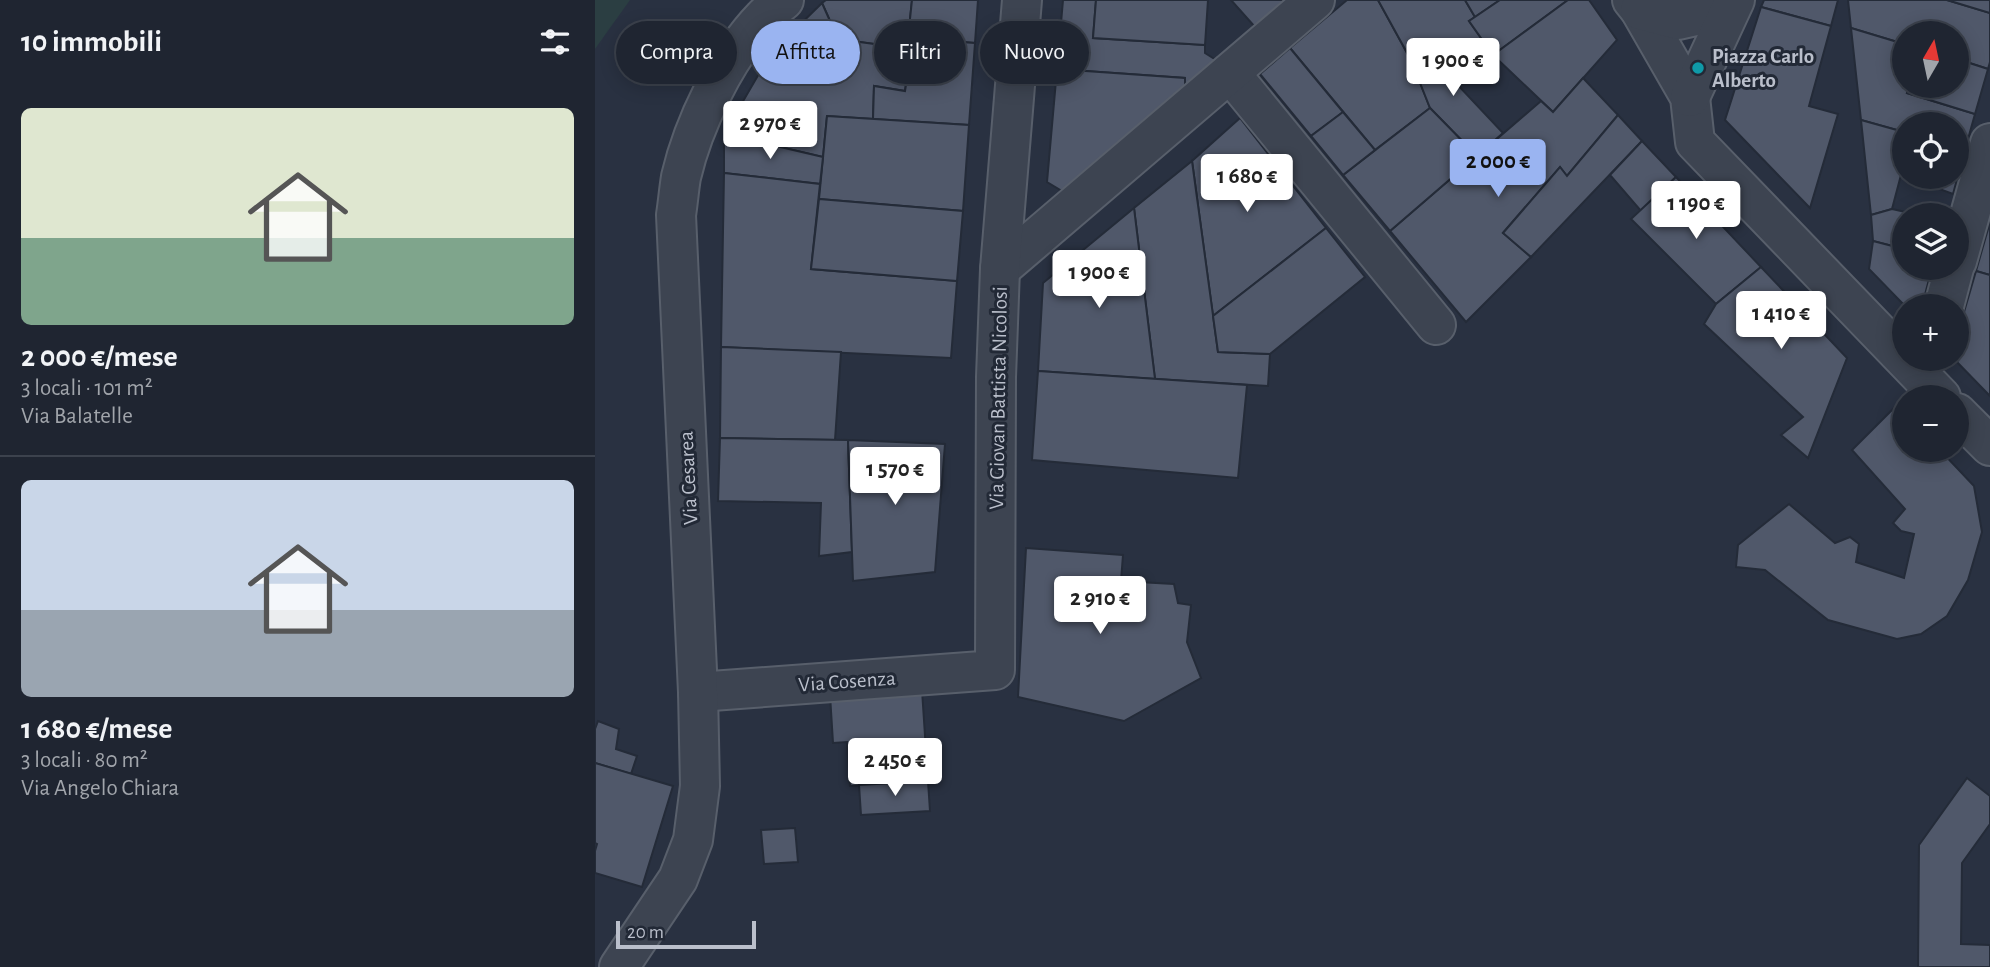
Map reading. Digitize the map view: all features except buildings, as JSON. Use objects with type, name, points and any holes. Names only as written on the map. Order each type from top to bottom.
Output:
[{"type":"street","name":"Via Cesarea","points":[[619,967],[678,879],[693,840],[700,786],[676,215],[681,178],[691,143],[711,96],[738,51],[763,18],[784,0]]},
{"type":"street","name":"Via Giovan Battista Nicolosi","points":[[995,670],[996,377],[1000,269],[1022,0]]},
{"type":"street","points":[[1000,269],[1315,0]]},
{"type":"street","points":[[1636,5],[1678,20],[1709,13],[1727,0]]},
{"type":"street","points":[[1689,97],[1735,0]]},
{"type":"street","points":[[1636,5],[1689,97],[1695,142],[1931,378]]},
{"type":"street","points":[[1230,73],[1436,325]]},
{"type":"street","points":[[1969,218],[1990,143]]},
{"type":"street","points":[[1969,425],[1990,446]]},
{"type":"street","name":"Via Cosenza","points":[[698,692],[995,670]]},
{"type":"green space","points":[[595,0],[630,0],[595,49]]},
{"type":"place","name":"Piazza Carlo Alberto","points":[[1698,68]]}]
